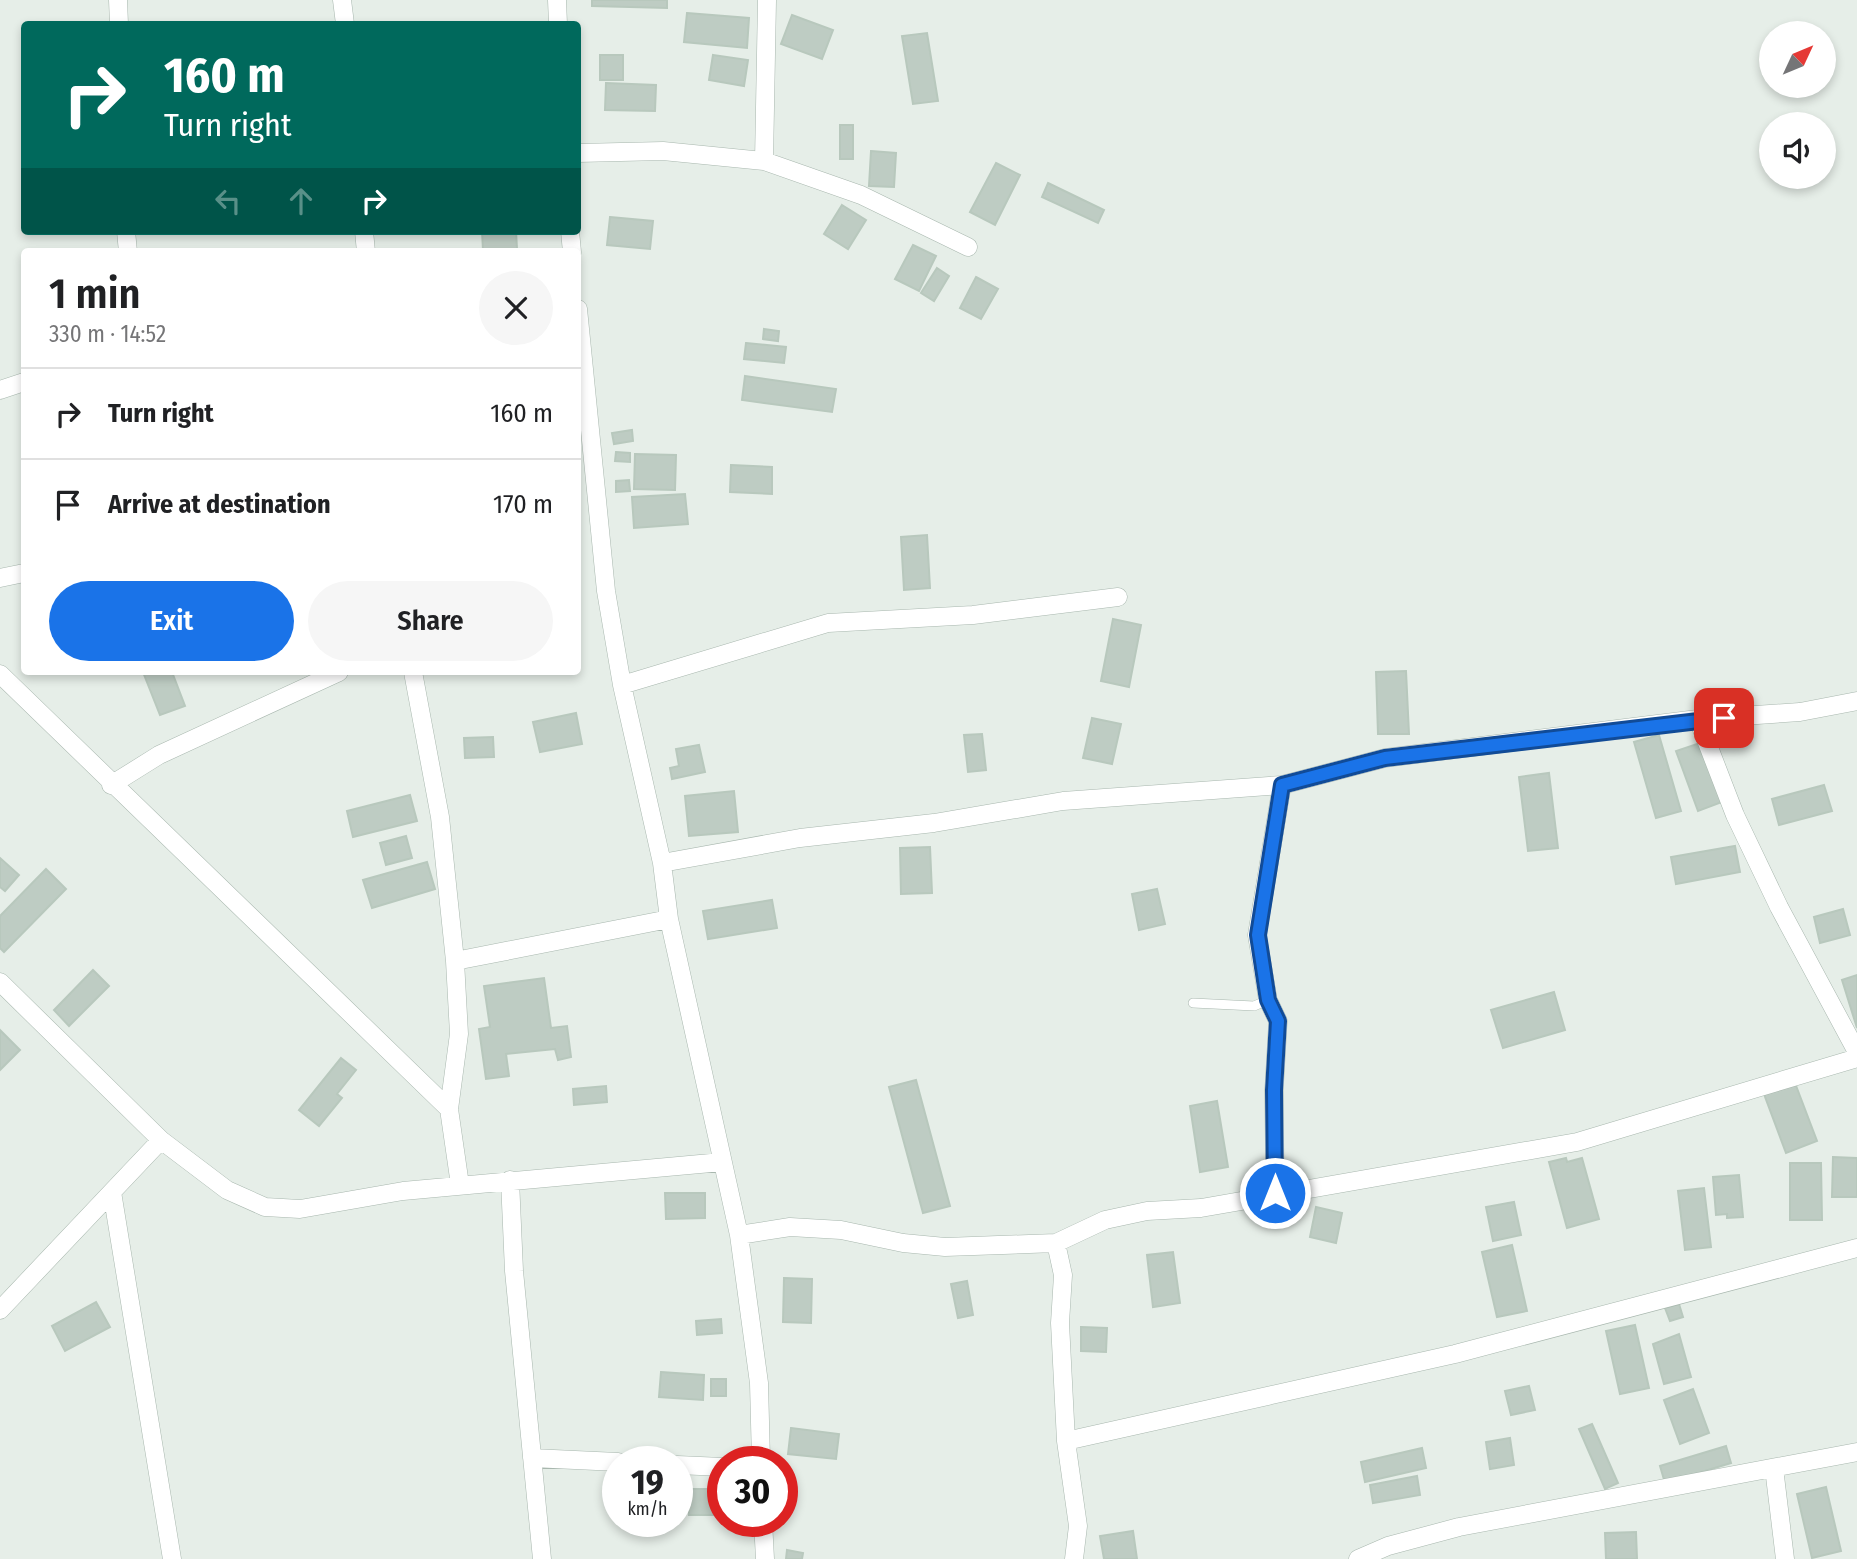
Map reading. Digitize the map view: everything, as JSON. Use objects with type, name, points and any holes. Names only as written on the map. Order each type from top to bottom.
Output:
[{"type":"street","points":[[118,0],[119,21]]},
{"type":"street","points":[[342,0],[345,21]]},
{"type":"street","points":[[556,0],[558,21]]},
{"type":"street","points":[[764,161],[767,0]]},
{"type":"street","points":[[581,153],[663,151],[764,161],[861,195],[968,247]]},
{"type":"street","points":[[581,377],[584,445],[622,685],[662,863],[669,919],[738,1235],[759,1383],[761,1446]]},
{"type":"street","points":[[0,390],[21,383]]},
{"type":"street","points":[[0,578],[21,574]]},
{"type":"street","points":[[622,685],[828,623],[973,615],[1118,597]]},
{"type":"street","points":[[0,674],[111,785],[449,1110]]},
{"type":"street","points":[[111,785],[159,755],[332,675]]},
{"type":"street","points":[[413,675],[440,817],[455,961],[458,1034],[449,1110],[460,1185]]},
{"type":"street","points":[[662,863],[800,838],[934,823],[1063,801],[1282,785],[1385,758],[1698,719],[1800,712],[1857,701]]},
{"type":"street","points":[[738,1235],[790,1227],[841,1230],[903,1243],[945,1247],[1056,1243],[1105,1220],[1147,1211],[1201,1208],[1577,1142],[1857,1055],[1779,907],[1735,815],[1698,719]]},
{"type":"street","points":[[1275,1193],[1274,1090],[1278,1021],[1268,1000],[1258,935],[1282,785]]},
{"type":"street","points":[[455,961],[669,919]]},
{"type":"street","points":[[0,982],[161,1140],[228,1190],[265,1207],[300,1209],[403,1191],[722,1162]]},
{"type":"street","points":[[0,1310],[161,1140]]},
{"type":"street","points":[[510,1180],[514,1271],[542,1559]]},
{"type":"street","points":[[112,1192],[172,1559]]},
{"type":"street","points":[[1056,1243],[1063,1275],[1060,1323],[1066,1441],[1078,1526],[1074,1559]]},
{"type":"street","points":[[1066,1441],[1455,1354],[1857,1248]]},
{"type":"street","points":[[1358,1559],[1388,1546],[1459,1527],[1857,1452]]},
{"type":"street","points":[[532,1458],[602,1461]]},
{"type":"street","points":[[1773,1468],[1786,1559]]},
{"type":"street","points":[[764,1537],[765,1559]]},
{"type":"lane","points":[[1193,1003],[1254,1006],[1268,1000]]},
{"type":"building","points":[[592,0],[667,0],[667,8],[592,6]]},
{"type":"building","points":[[687,13],[749,18],[747,48],[684,42]]},
{"type":"building","points":[[792,15],[833,30],[822,59],[781,44]]},
{"type":"building","points":[[927,33],[938,101],[913,104],[902,36]]},
{"type":"building","points":[[600,55],[623,55],[623,80],[600,80]]},
{"type":"building","points":[[713,55],[748,60],[744,86],[709,80]]},
{"type":"building","points":[[606,83],[656,85],[655,111],[605,110]]},
{"type":"building","points":[[840,125],[853,125],[853,159],[840,159]]},
{"type":"building","points":[[871,151],[896,153],[894,187],[869,186]]},
{"type":"building","points":[[996,163],[1020,175],[995,225],[970,212]]},
{"type":"building","points":[[1048,183],[1104,210],[1098,223],[1042,197]]},
{"type":"building","points":[[842,205],[866,220],[848,249],[824,234]]},
{"type":"building","points":[[610,217],[653,221],[650,249],[607,245]]},
{"type":"building","points":[[482,235],[516,235],[517,248],[483,248]]},
{"type":"building","points":[[913,245],[936,256],[919,291],[895,279]]},
{"type":"building","points":[[937,268],[949,276],[934,301],[921,293]]},
{"type":"building","points":[[976,277],[998,289],[981,319],[960,308]]},
{"type":"building","points":[[764,329],[779,331],[778,341],[763,339]]},
{"type":"building","points":[[746,343],[786,347],[784,363],[744,359]]},
{"type":"building","points":[[745,376],[836,389],[832,412],[742,400]]},
{"type":"building","points":[[632,430],[633,441],[614,444],[612,433]]},
{"type":"building","points":[[616,452],[630,453],[630,462],[615,461]]},
{"type":"building","points":[[635,454],[676,455],[675,490],[634,489]]},
{"type":"building","points":[[731,465],[772,467],[772,494],[730,492]]},
{"type":"building","points":[[629,480],[630,491],[616,492],[616,481]]},
{"type":"building","points":[[685,494],[688,524],[634,528],[632,497]]},
{"type":"building","points":[[927,535],[930,588],[904,590],[901,537]]},
{"type":"building","points":[[1113,619],[1141,625],[1129,687],[1101,681]]},
{"type":"building","points":[[1406,671],[1409,734],[1378,734],[1376,672]]},
{"type":"building","points":[[144,675],[173,675],[185,706],[160,715]]},
{"type":"building","points":[[576,713],[582,744],[540,752],[533,722]]},
{"type":"building","points":[[1092,718],[1121,724],[1112,764],[1083,758]]},
{"type":"building","points":[[982,734],[986,770],[968,772],[964,735]]},
{"type":"building","points":[[1659,735],[1681,811],[1656,818],[1634,742]]},
{"type":"building","points":[[493,737],[494,757],[465,758],[464,738]]},
{"type":"building","points":[[1700,743],[1722,802],[1698,811],[1676,751]]},
{"type":"building","points":[[699,745],[705,772],[672,779],[670,768],[679,766],[676,749]]},
{"type":"building","points":[[1549,773],[1558,848],[1528,851],[1519,777]]},
{"type":"building","points":[[1824,785],[1832,811],[1779,825],[1772,799]]},
{"type":"building","points":[[734,791],[738,832],[689,836],[685,796]]},
{"type":"building","points":[[410,795],[417,821],[353,837],[347,811]]},
{"type":"building","points":[[406,836],[412,858],[386,865],[380,843]]},
{"type":"building","points":[[1735,846],[1740,872],[1676,884],[1671,857]]},
{"type":"building","points":[[930,847],[932,893],[901,894],[900,848]]},
{"type":"building","points":[[0,858],[19,875],[5,891],[0,887]]},
{"type":"building","points":[[427,862],[435,889],[372,908],[363,880]]},
{"type":"building","points":[[46,869],[66,889],[4,952],[0,948],[0,916]]},
{"type":"building","points":[[1157,889],[1165,924],[1139,930],[1132,894]]},
{"type":"building","points":[[772,900],[777,928],[708,939],[703,911]]},
{"type":"building","points":[[1843,909],[1850,935],[1820,943],[1814,917]]},
{"type":"building","points":[[93,970],[109,986],[69,1026],[54,1010]]},
{"type":"building","points":[[1857,975],[1857,1028],[1842,980]]},
{"type":"building","points":[[544,978],[551,1028],[567,1026],[571,1057],[558,1060],[555,1049],[506,1054],[509,1076],[486,1079],[479,1029],[490,1027],[484,986]]},
{"type":"building","points":[[1554,992],[1565,1030],[1503,1048],[1491,1010]]},
{"type":"building","points":[[0,1030],[20,1050],[0,1070]]},
{"type":"building","points":[[341,1058],[356,1070],[337,1094],[342,1098],[319,1126],[299,1110]]},
{"type":"building","points":[[916,1080],[950,1206],[923,1213],[889,1087]]},
{"type":"building","points":[[1795,1083],[1817,1141],[1786,1153],[1764,1094]]},
{"type":"building","points":[[606,1086],[607,1102],[574,1105],[573,1089]]},
{"type":"building","points":[[1217,1101],[1228,1167],[1200,1172],[1190,1106]]},
{"type":"building","points":[[1833,1157],[1857,1158],[1857,1197],[1832,1197]]},
{"type":"building","points":[[1566,1158],[1567,1162],[1582,1158],[1599,1219],[1567,1228],[1549,1162]]},
{"type":"building","points":[[1790,1163],[1821,1163],[1822,1220],[1790,1220]]},
{"type":"building","points":[[1739,1175],[1743,1217],[1727,1218],[1727,1214],[1716,1215],[1713,1177]]},
{"type":"building","points":[[1704,1188],[1711,1247],[1685,1250],[1678,1191]]},
{"type":"building","points":[[665,1193],[705,1193],[705,1218],[666,1219]]},
{"type":"building","points":[[1514,1202],[1521,1235],[1493,1241],[1486,1207]]},
{"type":"building","points":[[1316,1207],[1342,1213],[1336,1243],[1310,1237]]},
{"type":"building","points":[[1512,1245],[1527,1311],[1497,1317],[1482,1252]]},
{"type":"building","points":[[1173,1252],[1180,1303],[1153,1307],[1147,1255]]},
{"type":"building","points":[[784,1278],[812,1279],[811,1323],[783,1322]]},
{"type":"building","points":[[967,1281],[973,1315],[958,1318],[951,1284]]},
{"type":"building","points":[[96,1302],[110,1327],[65,1351],[52,1326]]},
{"type":"building","points":[[1679,1304],[1683,1317],[1670,1321],[1665,1308]]},
{"type":"building","points":[[721,1319],[722,1333],[697,1335],[696,1321]]},
{"type":"building","points":[[1635,1325],[1649,1388],[1620,1394],[1606,1331]]},
{"type":"building","points":[[1081,1327],[1107,1328],[1106,1352],[1081,1351]]},
{"type":"building","points":[[1679,1334],[1691,1377],[1664,1384],[1653,1344]]},
{"type":"building","points":[[661,1372],[704,1375],[703,1400],[659,1397]]},
{"type":"building","points":[[711,1379],[726,1379],[726,1396],[711,1396]]},
{"type":"building","points":[[1529,1386],[1535,1410],[1511,1415],[1505,1391]]},
{"type":"building","points":[[1693,1389],[1709,1433],[1680,1444],[1664,1400]]},
{"type":"building","points":[[1592,1424],[1618,1483],[1605,1489],[1579,1429]]},
{"type":"building","points":[[791,1428],[839,1434],[836,1459],[798,1455],[798,1446],[789,1446]]},
{"type":"building","points":[[1510,1438],[1514,1465],[1490,1469],[1486,1442]]},
{"type":"building","points":[[1726,1446],[1731,1463],[1665,1483],[1660,1466]]},
{"type":"building","points":[[1422,1448],[1426,1468],[1365,1482],[1361,1462]]},
{"type":"building","points":[[1417,1476],[1420,1495],[1373,1503],[1370,1485]]},
{"type":"building","points":[[1826,1487],[1841,1551],[1812,1558],[1797,1494]]},
{"type":"building","points":[[693,1489],[707,1489],[707,1515],[693,1515]]},
{"type":"building","points":[[1133,1531],[1137,1559],[1104,1559],[1100,1536]]},
{"type":"building","points":[[1636,1532],[1637,1559],[1606,1559],[1605,1533]]},
{"type":"building","points":[[787,1550],[803,1553],[802,1559],[786,1559]]},
{"type":"route","points":[[1275,1193],[1274,1090],[1278,1021],[1268,1000],[1258,935],[1282,785],[1385,758],[1724,718]]}]
